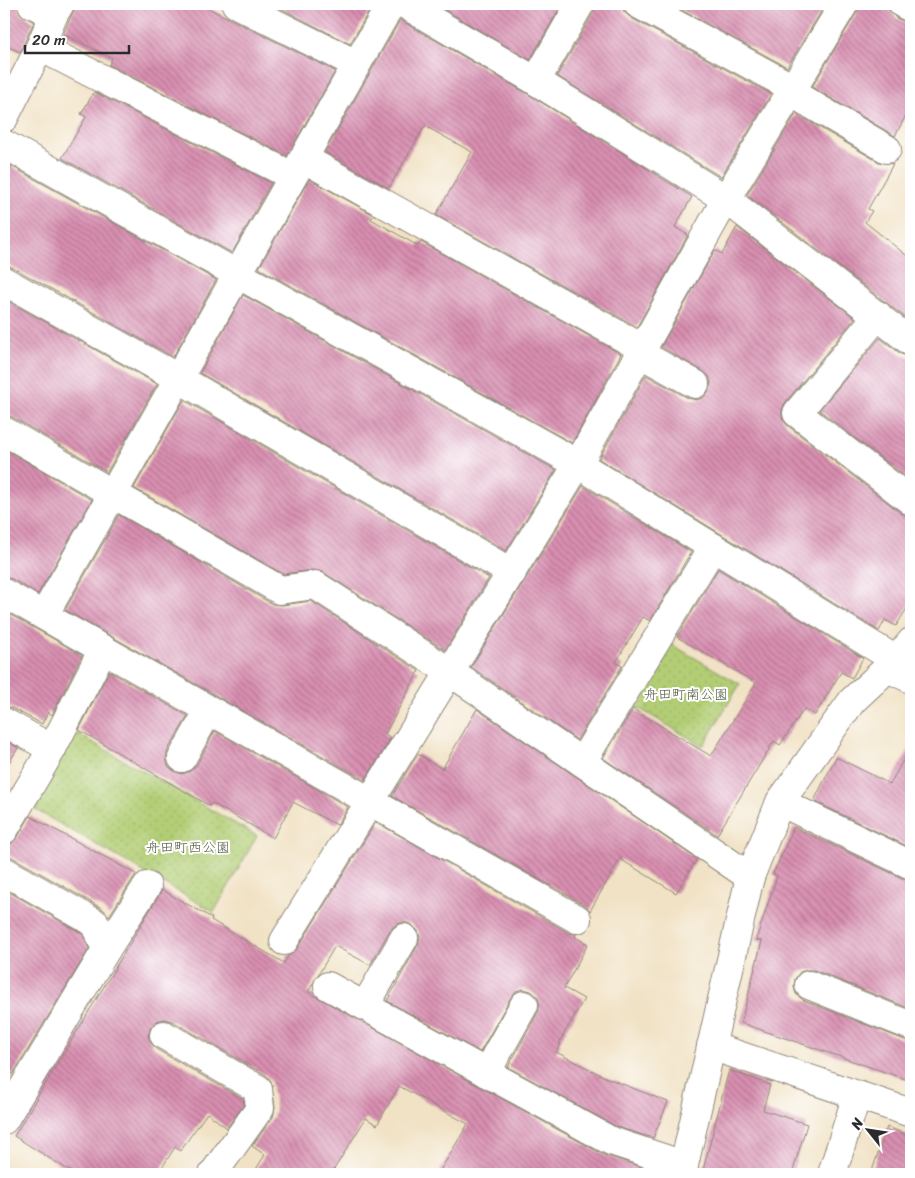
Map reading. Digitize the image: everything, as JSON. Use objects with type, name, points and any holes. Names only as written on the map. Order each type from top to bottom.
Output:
[{"type":"street","points":[[44,615],[391,4]]},
{"type":"street","points":[[404,4],[536,81],[726,199],[911,342]]},
{"type":"street","points":[[536,81],[580,4]]},
{"type":"street","points":[[638,4],[792,90],[887,148]]},
{"type":"street","points":[[284,941],[371,803],[578,464],[726,199],[844,4]]},
{"type":"street","points":[[903,4],[911,8]]},
{"type":"street","points":[[247,6],[356,64]]},
{"type":"street","points":[[4,118],[40,47],[48,7]]},
{"type":"street","points":[[40,47],[298,167],[641,350],[695,384]]},
{"type":"street","points":[[4,144],[578,464],[902,662],[852,701],[780,802],[750,877],[683,1169],[611,1142],[328,986]]},
{"type":"street","points":[[4,281],[178,378],[512,572]]},
{"type":"street","points":[[878,315],[797,413],[911,501]]},
{"type":"street","points":[[4,431],[280,590],[315,585],[450,672],[750,877]]},
{"type":"street","points":[[582,762],[713,547]]},
{"type":"street","points":[[4,593],[577,919]]},
{"type":"street","points":[[4,830],[52,749],[103,649]]},
{"type":"street","points":[[182,758],[209,710]]},
{"type":"street","points":[[4,722],[52,749]]},
{"type":"street","points":[[780,802],[911,865]]},
{"type":"street","points":[[4,872],[95,923],[106,950]]},
{"type":"street","points":[[4,1120],[106,950],[147,886]]},
{"type":"street","points":[[365,1006],[404,938]]},
{"type":"street","points":[[809,985],[911,1026]]},
{"type":"street","points":[[486,1073],[524,1005]]},
{"type":"street","points":[[164,1035],[258,1089],[260,1108],[213,1174]]},
{"type":"street","points":[[711,1046],[911,1113]]},
{"type":"street","points":[[832,1174],[857,1094]]},
{"type":"green space","name":"舟田町南公園","points":[[669,643],[740,684],[703,746],[633,705]]},
{"type":"green space","name":"舟田町西公園","points":[[71,730],[257,836],[214,912],[27,805]]},
{"type":"building","points":[[4,4],[17,4],[20,13],[34,22],[20,52],[4,45]]},
{"type":"building","points":[[76,4],[200,4],[335,71],[287,156],[109,65],[112,58],[63,34]]},
{"type":"building","points":[[277,4],[373,4],[350,44],[276,6]]},
{"type":"building","points":[[435,4],[562,4],[530,60]]},
{"type":"building","points":[[596,4],[622,4],[624,12],[631,18],[771,94],[721,177],[557,76],[594,12]]},
{"type":"building","points":[[670,4],[818,4],[824,7],[787,67]]},
{"type":"building","points":[[860,4],[876,4],[889,10],[896,18],[911,24],[911,106],[895,136],[812,87]]},
{"type":"building","points":[[400,20],[528,94],[692,197],[675,227],[688,235],[637,327],[436,215],[472,152],[425,126],[389,188],[325,152]]},
{"type":"building","points":[[94,92],[271,183],[232,253],[62,158],[86,117],[81,114]]},
{"type":"building","points":[[796,114],[879,162],[893,164],[868,209],[872,211],[865,222],[911,259],[911,322],[747,195]]},
{"type":"building","points":[[4,162],[216,280],[173,357],[12,267],[4,265]]},
{"type":"building","points":[[309,179],[374,215],[371,219],[418,246],[421,242],[621,354],[572,443],[259,268]]},
{"type":"building","points":[[737,227],[855,318],[785,403],[782,410],[782,418],[787,425],[901,513],[911,518],[911,602],[896,626],[885,620],[879,631],[599,459],[646,375],[688,398],[696,400],[703,398],[708,392],[711,383],[709,376],[661,347],[715,250],[722,254]]},
{"type":"building","points":[[243,295],[556,470],[506,551],[200,373]]},
{"type":"building","points":[[4,299],[157,384],[107,472],[12,417],[4,415]]},
{"type":"building","points":[[880,338],[901,354],[911,357],[911,475],[908,479],[819,410]]},
{"type":"building","points":[[184,400],[489,578],[445,650],[323,572],[313,570],[283,574],[134,488]]},
{"type":"building","points":[[8,451],[92,500],[38,594],[12,579],[4,577],[4,459]]},
{"type":"building","points":[[583,486],[691,552],[650,621],[643,617],[616,662],[622,666],[577,740],[471,667]]},
{"type":"building","points":[[119,515],[272,604],[282,605],[311,601],[419,671],[385,734],[391,738],[365,780],[65,610]]},
{"type":"building","points":[[718,569],[863,658],[852,678],[841,672],[815,715],[804,709],[780,745],[774,741],[717,835],[603,758],[633,709],[711,756],[756,683],[677,637]]},
{"type":"building","points":[[4,611],[82,655],[52,715],[48,712],[42,724],[12,708],[4,706]]},
{"type":"building","points":[[109,671],[188,716],[168,750],[166,758],[168,766],[174,771],[182,774],[196,766],[215,731],[348,807],[337,825],[293,802],[273,838],[212,803],[210,806],[79,730]]},
{"type":"building","points":[[477,709],[697,859],[676,893],[620,859],[590,911],[585,905],[392,796],[418,754],[442,769]]},
{"type":"building","points":[[4,740],[18,748],[4,771]]},
{"type":"building","points":[[911,746],[911,848],[814,801],[836,757],[890,784]]},
{"type":"building","points":[[30,816],[136,874],[109,916],[103,909],[12,857],[4,855],[4,846],[11,844],[17,838]]},
{"type":"building","points":[[376,822],[569,933],[576,934],[575,937],[588,944],[564,988],[584,999],[559,1043],[561,1044],[556,1052],[605,1077],[668,1102],[653,1138],[617,1127],[508,1067],[538,1012],[540,1004],[538,997],[531,991],[523,989],[516,991],[480,1052],[387,1001],[418,945],[420,937],[418,931],[411,924],[403,922],[390,930],[370,965],[335,946],[308,992],[604,1155],[642,1167],[639,1174],[438,1174],[468,1124],[399,1086],[377,1125],[366,1118],[331,1174],[253,1174],[265,1155],[252,1146],[273,1117],[275,1107],[271,1081],[266,1075],[172,1021],[164,1019],[157,1021],[151,1027],[148,1036],[156,1049],[243,1099],[244,1104],[227,1128],[207,1113],[180,1151],[175,1147],[158,1174],[75,1174],[14,1136],[162,890],[212,918],[211,920],[284,963],[288,956],[297,949]]},
{"type":"building","points":[[794,827],[904,879],[911,880],[911,1009],[814,970],[800,972],[795,979],[794,987],[796,994],[803,1000],[911,1041],[911,1081],[741,1023],[762,941],[756,940],[777,876],[773,874]]},
{"type":"building","points":[[4,889],[83,934],[89,949],[13,1074],[4,1069]]},
{"type":"building","points":[[729,1070],[770,1085],[763,1110],[807,1124],[792,1174],[702,1174]]},
{"type":"building","points":[[887,1127],[911,1136],[911,1174],[871,1174]]}]
